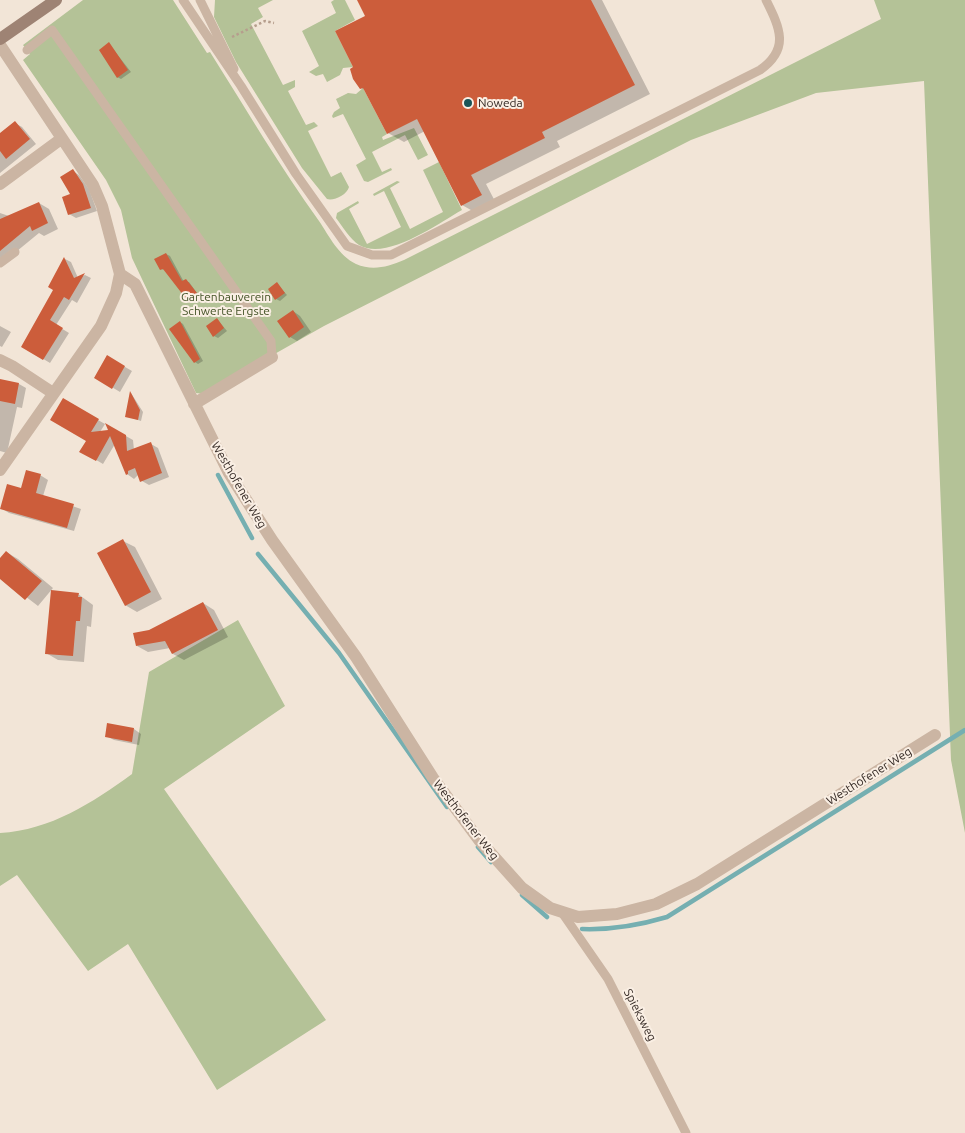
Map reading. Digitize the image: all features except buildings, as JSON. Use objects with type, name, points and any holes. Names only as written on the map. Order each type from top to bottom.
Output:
[{"type":"main road","points":[[0,39],[56,0]]},
{"type":"street","points":[[0,45],[93,185],[102,206],[120,274],[116,293],[101,326],[0,470]]},
{"type":"street","points":[[0,184],[61,139]]},
{"type":"street","name":"Westhofener Weg","points":[[120,274],[135,284],[229,473],[272,540],[356,657],[433,778],[479,840],[522,888],[550,908],[578,917],[616,914],[656,904],[697,884],[935,735]]},
{"type":"street","points":[[194,404],[272,357]]},
{"type":"street","points":[[0,360],[53,393]]},
{"type":"lane","points":[[183,0],[241,86],[296,174],[347,246],[372,255],[391,255],[760,70],[769,64],[778,52],[780,37],[778,23],[766,0]]},
{"type":"lane","points":[[200,0],[222,42],[241,86]]},
{"type":"lane","points":[[27,50],[52,30],[271,341],[272,357]]},
{"type":"lane","points":[[0,263],[15,252]]},
{"type":"lane","name":"Spieksweg","points":[[564,914],[608,979],[686,1133]]},
{"type":"path","points":[[222,42],[265,21],[274,23]]},
{"type":"green space","name":"Gartenbauverein Schwerte Ergste","points":[[83,0],[173,0],[207,53],[210,52],[277,159],[335,245],[344,256],[356,264],[374,268],[392,265],[404,260],[881,19],[874,0],[965,0],[965,833],[951,760],[924,81],[816,93],[691,140],[324,326],[204,394],[196,393],[132,258],[121,210],[106,180],[23,60],[30,54],[23,45]]},
{"type":"green space","points":[[215,0],[273,0],[258,8],[263,17],[251,24],[283,85],[295,80],[295,87],[288,91],[306,125],[314,122],[318,126],[308,131],[331,177],[341,172],[349,187],[340,197],[327,199],[302,168],[236,62],[214,17]]},
{"type":"green space","points":[[334,0],[345,0],[355,20],[335,31],[353,67],[343,68],[340,75],[327,82],[323,74],[316,76],[309,72],[319,66],[302,31],[336,13],[331,2]]},
{"type":"green space","points":[[363,88],[387,134],[382,137],[383,140],[414,128],[428,155],[418,160],[405,135],[372,152],[382,172],[391,168],[392,170],[368,182],[364,181],[356,165],[366,159],[343,114],[333,118],[332,116],[340,108],[336,99],[348,93],[356,94]]},
{"type":"green space","points":[[439,162],[462,210],[412,239],[397,245],[370,249],[359,245],[336,218],[337,213],[358,201],[359,203],[349,209],[367,244],[401,227],[384,191],[374,196],[373,194],[397,181],[400,182],[390,188],[410,229],[443,212],[423,170]]},
{"type":"green space","points":[[238,620],[285,706],[164,789],[326,1020],[217,1090],[128,944],[88,971],[17,875],[0,886],[0,833],[37,827],[54,821],[86,805],[132,774],[149,672]]},
{"type":"waterway","points":[[218,475],[252,538]]},
{"type":"waterway","points":[[258,554],[339,653],[447,807]]},
{"type":"waterway","points":[[582,929],[625,926],[667,917],[965,730]]},
{"type":"waterway","points":[[478,847],[491,862]]},
{"type":"waterway","points":[[522,895],[547,917]]},
{"type":"place","name":"Noweda","points":[[468,103]]}]
